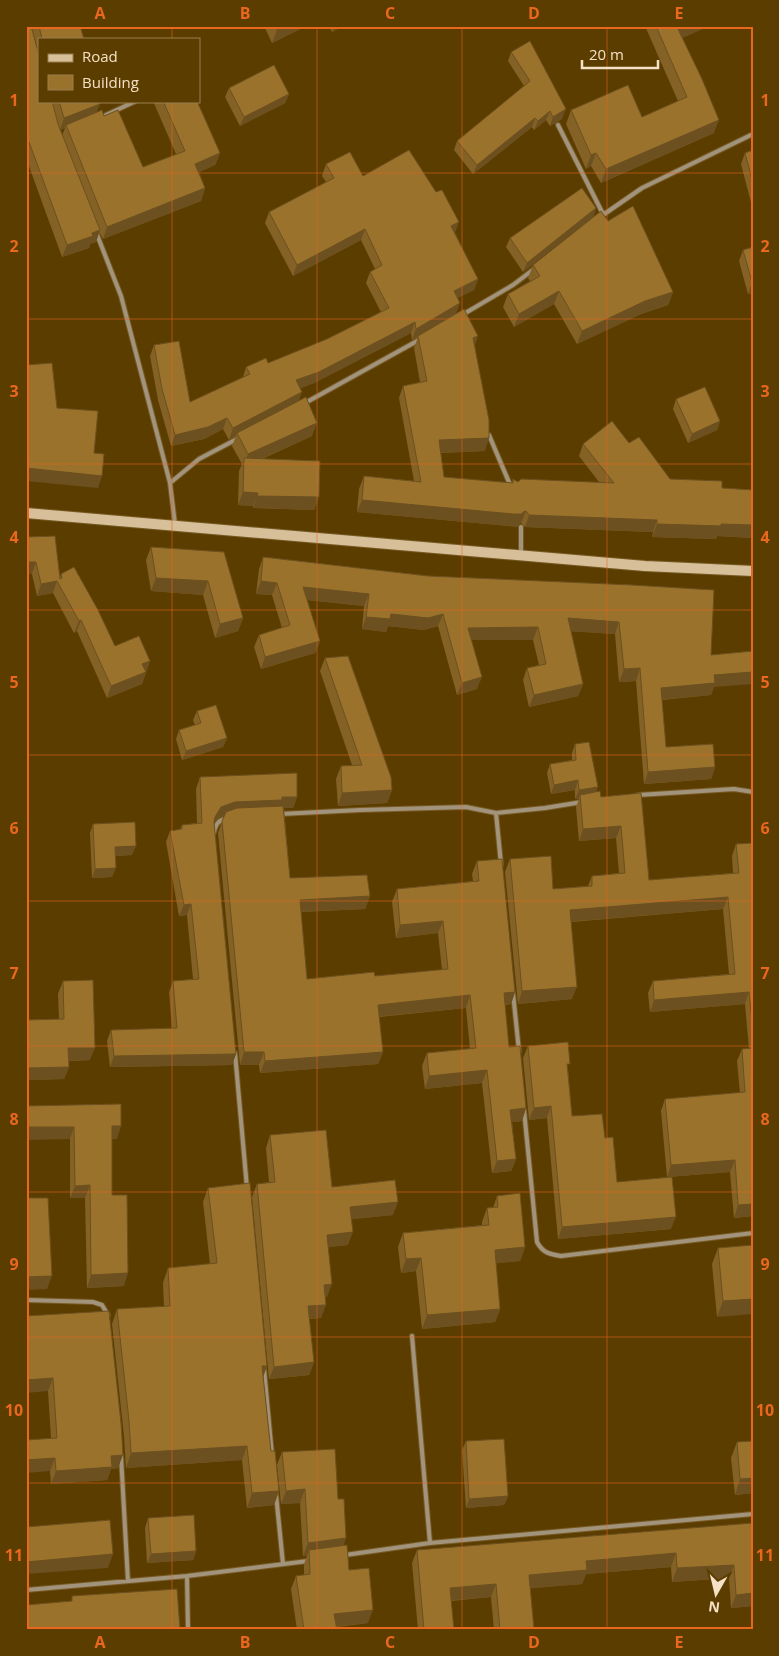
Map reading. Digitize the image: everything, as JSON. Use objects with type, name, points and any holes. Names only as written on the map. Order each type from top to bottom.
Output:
[{"type":"street","points":[[26,513],[645,566],[753,571]]},
{"type":"lane","points":[[105,116],[134,102]]},
{"type":"lane","points":[[558,125],[603,214]]},
{"type":"lane","points":[[596,220],[642,188],[753,134]]},
{"type":"lane","points":[[93,224],[122,296],[170,483],[175,525]]},
{"type":"lane","points":[[456,318],[513,285],[536,268]]},
{"type":"lane","points":[[305,404],[424,338]]},
{"type":"lane","points":[[489,435],[513,491]]},
{"type":"lane","points":[[170,483],[198,459],[239,438]]},
{"type":"lane","points":[[521,527],[521,556]]},
{"type":"lane","points":[[631,796],[734,789],[753,792]]},
{"type":"lane","points":[[271,815],[466,807],[496,813],[584,802]]},
{"type":"lane","points":[[496,813],[502,872]]},
{"type":"lane","points":[[214,833],[216,824],[220,820],[232,817]]},
{"type":"lane","points":[[513,989],[519,1057]]},
{"type":"lane","points":[[234,1050],[247,1189]]},
{"type":"lane","points":[[524,1106],[537,1242],[541,1250],[561,1256],[753,1233]]},
{"type":"lane","points":[[26,1300],[93,1302],[102,1305],[108,1312],[109,1318]]},
{"type":"lane","points":[[412,1336],[430,1543]]},
{"type":"lane","points":[[264,1366],[273,1465]]},
{"type":"lane","points":[[121,1446],[128,1581]]},
{"type":"lane","points":[[275,1485],[283,1564]]},
{"type":"lane","points":[[342,1556],[430,1543],[753,1514]]},
{"type":"lane","points":[[26,1590],[187,1576],[312,1560]]},
{"type":"lane","points":[[187,1576],[188,1630]]},
{"type":"building","points":[[26,26],[31,26],[38,51],[38,102],[52,102],[58,124],[100,230],[92,233],[93,236],[67,245],[29,142],[26,143]]},
{"type":"building","points":[[39,26],[80,26],[84,38],[42,38]]},
{"type":"building","points":[[656,26],[684,26],[678,29],[719,120],[606,169],[596,153],[591,155],[571,110],[628,85],[642,117],[687,97]]},
{"type":"building","points":[[530,41],[566,109],[553,117],[550,111],[538,121],[535,118],[477,165],[457,141],[530,81],[511,52]]},
{"type":"building","points":[[274,65],[289,94],[244,117],[229,88]]},
{"type":"building","points":[[59,102],[99,102],[100,104],[64,118]]},
{"type":"building","points":[[163,102],[197,102],[220,153],[195,164],[205,188],[107,227],[66,125],[102,110],[104,116],[118,110],[143,167],[185,151]]},
{"type":"building","points":[[409,150],[436,192],[442,190],[459,222],[451,226],[478,279],[454,291],[460,303],[416,329],[415,322],[319,372],[296,380],[302,392],[233,428],[227,418],[208,427],[175,435],[162,389],[154,345],[179,341],[190,402],[250,374],[246,367],[266,358],[268,363],[327,339],[389,308],[370,272],[382,265],[365,229],[297,265],[269,212],[334,178],[326,164],[350,152],[363,176]]},
{"type":"building","points":[[753,150],[753,183],[745,153]]},
{"type":"building","points":[[582,188],[596,208],[527,263],[510,238]]},
{"type":"building","points":[[633,206],[673,292],[645,301],[582,331],[559,291],[519,314],[508,294],[540,276],[533,265],[601,211],[608,221]]},
{"type":"building","points":[[753,247],[753,282],[752,282],[743,250]]},
{"type":"building","points":[[464,309],[478,336],[473,338],[489,420],[489,438],[439,440],[444,477],[513,483],[513,479],[518,482],[521,479],[614,483],[583,444],[612,421],[629,443],[639,437],[670,479],[722,481],[722,488],[753,490],[753,525],[657,524],[657,520],[529,515],[526,511],[522,514],[513,514],[362,500],[364,476],[421,482],[403,386],[427,381],[418,336]]},
{"type":"building","points":[[52,363],[57,408],[98,411],[94,453],[104,454],[102,476],[26,468],[26,365]]},
{"type":"building","points":[[705,387],[720,421],[692,434],[676,399]]},
{"type":"building","points":[[306,397],[317,423],[248,454],[237,433]]},
{"type":"building","points":[[244,458],[320,461],[319,497],[257,496],[258,493],[243,492]]},
{"type":"building","points":[[55,536],[60,579],[62,578],[61,574],[74,567],[115,646],[139,636],[150,661],[142,664],[146,672],[111,686],[81,620],[79,621],[57,581],[41,584],[36,562],[26,562],[26,537]]},
{"type":"building","points":[[151,547],[224,552],[243,618],[220,624],[208,581],[156,578]]},
{"type":"building","points":[[263,557],[428,576],[714,590],[711,655],[753,651],[753,672],[714,675],[715,683],[661,688],[666,747],[713,744],[715,767],[648,772],[640,668],[624,669],[619,622],[568,618],[583,684],[534,695],[527,668],[546,664],[538,627],[468,628],[482,677],[462,683],[443,614],[428,618],[391,614],[390,619],[366,617],[369,594],[303,587],[320,641],[265,657],[259,635],[290,625],[277,583],[261,581]]},
{"type":"building","points":[[348,656],[391,777],[392,790],[342,793],[341,766],[362,765],[325,658]]},
{"type":"building","points":[[216,705],[227,738],[186,751],[179,730],[201,723],[197,711]]},
{"type":"building","points":[[589,742],[598,787],[579,790],[578,780],[554,785],[550,764],[576,760],[575,744]]},
{"type":"building","points":[[297,773],[297,797],[282,797],[282,800],[235,802],[221,807],[215,817],[236,1054],[114,1056],[111,1030],[177,1028],[173,981],[199,979],[191,904],[184,905],[170,831],[182,829],[182,825],[202,823],[200,777]]},
{"type":"building","points":[[600,791],[601,797],[641,793],[649,880],[739,873],[736,844],[753,843],[753,1032],[749,992],[654,1000],[653,981],[735,974],[728,897],[570,910],[577,987],[522,991],[510,859],[551,856],[553,889],[592,886],[592,876],[625,873],[621,826],[583,829],[580,795]]},
{"type":"building","points":[[283,806],[290,878],[367,875],[370,896],[300,900],[307,979],[374,972],[375,976],[448,969],[443,921],[400,925],[397,889],[479,881],[477,861],[502,859],[515,992],[504,993],[509,1047],[520,1046],[526,1108],[510,1110],[516,1159],[497,1161],[487,1070],[429,1076],[427,1053],[476,1048],[470,995],[378,1005],[383,1052],[265,1061],[264,1052],[244,1052],[222,821],[226,812],[237,808]]},
{"type":"building","points":[[135,822],[136,846],[115,847],[116,868],[95,869],[93,824]]},
{"type":"building","points":[[93,980],[95,1048],[68,1048],[69,1067],[26,1068],[26,1020],[64,1019],[63,981]]},
{"type":"building","points":[[568,1042],[570,1064],[567,1064],[572,1116],[602,1114],[605,1138],[613,1137],[617,1182],[672,1177],[676,1217],[562,1227],[551,1106],[534,1108],[528,1046]]},
{"type":"building","points":[[753,1048],[753,1204],[738,1205],[735,1160],[671,1165],[665,1099],[745,1092],[742,1049]]},
{"type":"building","points":[[121,1104],[121,1126],[112,1126],[112,1195],[127,1195],[128,1273],[91,1275],[90,1185],[75,1186],[74,1127],[26,1127],[26,1106]]},
{"type":"building","points":[[326,1130],[332,1187],[395,1180],[398,1202],[350,1207],[353,1232],[327,1235],[332,1284],[324,1285],[326,1305],[308,1306],[314,1362],[274,1367],[257,1184],[275,1182],[270,1135]]},
{"type":"building","points":[[250,1183],[267,1366],[262,1366],[271,1451],[275,1451],[279,1491],[252,1493],[247,1446],[131,1453],[117,1309],[170,1306],[168,1268],[217,1263],[208,1188]]},
{"type":"building","points":[[520,1193],[525,1247],[495,1250],[500,1309],[427,1315],[421,1258],[406,1259],[403,1233],[489,1225],[487,1208],[498,1207],[497,1196]]},
{"type":"building","points":[[26,1198],[48,1198],[52,1276],[26,1277]]},
{"type":"building","points":[[753,1245],[753,1299],[723,1301],[718,1248]]},
{"type":"building","points":[[109,1311],[123,1455],[111,1456],[112,1467],[56,1471],[55,1458],[26,1460],[26,1440],[57,1438],[53,1378],[26,1380],[26,1316]]},
{"type":"building","points":[[504,1439],[508,1496],[469,1499],[466,1441]]},
{"type":"building","points":[[753,1441],[753,1478],[740,1479],[737,1442]]},
{"type":"building","points":[[335,1449],[338,1499],[344,1499],[346,1538],[308,1543],[305,1489],[286,1491],[282,1452]]},
{"type":"building","points":[[194,1515],[196,1551],[151,1554],[148,1518]]},
{"type":"building","points":[[110,1520],[113,1554],[26,1562],[26,1527]]},
{"type":"building","points":[[753,1523],[753,1593],[736,1595],[734,1565],[677,1568],[676,1553],[586,1561],[587,1570],[529,1575],[534,1629],[500,1630],[496,1584],[450,1588],[454,1630],[424,1630],[417,1550]]},
{"type":"building","points":[[347,1545],[349,1570],[369,1568],[373,1610],[334,1614],[337,1630],[304,1630],[296,1576],[310,1574],[309,1550]]},
{"type":"building","points":[[177,1589],[180,1629],[26,1630],[26,1605],[72,1601],[72,1596]]}]
